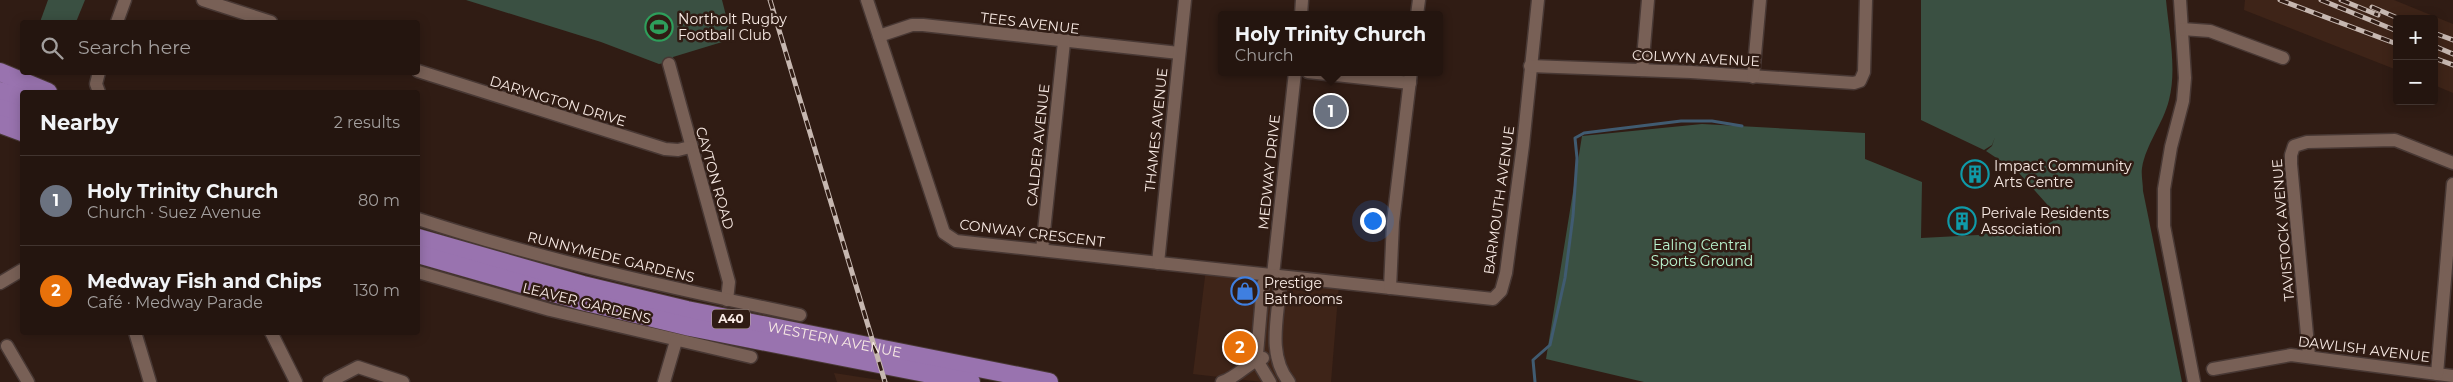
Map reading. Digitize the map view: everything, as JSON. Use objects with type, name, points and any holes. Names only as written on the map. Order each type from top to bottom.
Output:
[{"type":"highway","points":[[0,72],[43,90]]},
{"type":"highway","points":[[0,91],[20,98]]},
{"type":"highway","points":[[0,108],[20,115]]},
{"type":"highway","points":[[0,124],[20,131]]},
{"type":"highway","name":"WESTERN AVENUE","points":[[420,239],[583,285],[687,310],[1049,382]]},
{"type":"highway","name":"WESTERN AVENUE","points":[[420,255],[582,301],[690,327],[971,382]]},
{"type":"street","points":[[118,20],[125,0]]},
{"type":"street","points":[[203,0],[264,20]]},
{"type":"street","name":"CONWAY CRESCENT","points":[[867,0],[944,233],[956,241],[1273,275]]},
{"type":"street","name":"THAMES AVENUE","points":[[1158,263],[1185,0]]},
{"type":"street","name":"BARMOUTH AVENUE","points":[[1273,275],[1493,299],[1501,291],[1523,145],[1538,0]]},
{"type":"street","points":[[1642,70],[1648,0]]},
{"type":"street","points":[[1753,77],[1760,0]]},
{"type":"street","name":"COLWYN AVENUE","points":[[1530,66],[1642,70],[1847,83],[1860,81],[1864,72],[1866,0]]},
{"type":"street","points":[[2180,0],[2185,78],[2183,101],[2170,147],[2163,207],[2164,226],[2194,382]]},
{"type":"street","name":"TEES AVENUE","points":[[880,36],[912,25],[923,25],[1064,42],[1179,53]]},
{"type":"street","points":[[2182,29],[2210,31],[2283,58]]},
{"type":"street","name":"CALDER AVENUE","points":[[1042,250],[1064,42]]},
{"type":"street","name":"CAYTON ROAD","points":[[668,64],[729,282],[727,300]]},
{"type":"street","name":"DARYNGTON DRIVE","points":[[420,73],[665,149],[678,150],[690,147]]},
{"type":"street","name":"MEDWAY DRIVE","points":[[1273,275],[1295,76]]},
{"type":"street","points":[[1376,76],[1410,78],[1393,222],[1390,288]]},
{"type":"street","name":"TAVISTOCK AVENUE","points":[[2308,356],[2291,164],[2294,146],[2307,142],[2395,140],[2453,163]]},
{"type":"street","points":[[2437,374],[2453,184]]},
{"type":"street","name":"RUNNYMEDE GARDENS","points":[[420,221],[489,242],[690,293],[800,315]]},
{"type":"street","points":[[0,283],[20,271]]},
{"type":"street","name":"LEAVER GARDENS","points":[[420,273],[550,310],[751,357]]},
{"type":"street","points":[[1270,382],[1263,374],[1257,359],[1263,284],[1273,275],[1279,280],[1280,285],[1276,358],[1280,370],[1288,382]]},
{"type":"street","points":[[136,335],[150,382]]},
{"type":"street","points":[[272,335],[296,382]]},
{"type":"street","points":[[664,382],[676,341]]},
{"type":"street","points":[[7,346],[28,382]]},
{"type":"street","name":"DAWLISH AVENUE","points":[[2213,369],[2291,355],[2453,376]]},
{"type":"street","points":[[1222,382],[1237,376],[1257,359],[1276,358]]},
{"type":"street","points":[[330,382],[358,368],[402,382]]},
{"type":"shaded area","points":[[2245,0],[2394,0],[2431,15],[2393,15],[2393,68],[2244,10]]},
{"type":"shaded area","points":[[2438,18],[2453,24],[2453,93],[2438,87]]},
{"type":"shaded area","points":[[1206,269],[1339,284],[1331,382],[1262,382],[1193,374]]},
{"type":"shaded area","points":[[834,373],[892,382],[837,382]]},
{"type":"green space","points":[[48,0],[85,0],[77,20],[41,20]]},
{"type":"green space","points":[[466,0],[722,0],[732,39],[673,57],[674,61],[659,64],[601,42]]},
{"type":"green space","name":"Ealing Central Sports Ground","points":[[1921,0],[2166,0],[2172,50],[2171,88],[2163,117],[2144,159],[2142,173],[2143,191],[2182,382],[1644,382],[1546,359],[1582,136],[1702,124],[1865,133],[1865,159],[1922,182],[1921,238],[1978,235],[1992,232],[2009,234],[2033,232],[2053,221],[2053,211],[2019,173],[1986,151],[1992,146],[1995,137],[1992,145],[1984,150],[1921,120]]},
{"type":"waterway","points":[[1535,382],[1533,360],[1550,345],[1565,278],[1573,216],[1577,158],[1575,138],[1584,133],[1681,121],[1712,121],[1742,126]]},
{"type":"railway","points":[[770,0],[885,382]]},
{"type":"railway","points":[[2280,0],[2393,42]]},
{"type":"railway","points":[[2321,0],[2393,29]]},
{"type":"railway","points":[[2341,0],[2378,15]]},
{"type":"railway","points":[[2372,7],[2393,16]]},
{"type":"railway","points":[[2438,34],[2453,40]]},
{"type":"railway","points":[[2438,48],[2453,54]]},
{"type":"railway","points":[[2438,59],[2453,65]]},
{"type":"place","name":"Northolt Rugby Football Club","points":[[659,27]]},
{"type":"place","name":"Holy Trinity Church","points":[[1331,111]]},
{"type":"place","name":"Impact Community Arts Centre","points":[[1975,174]]},
{"type":"place","name":"Perivale Residents Association","points":[[1962,221]]},
{"type":"place","name":"Prestige Bathrooms","points":[[1245,291]]},
{"type":"place","name":"Medway Fish and Chips","points":[[1240,347]]}]
